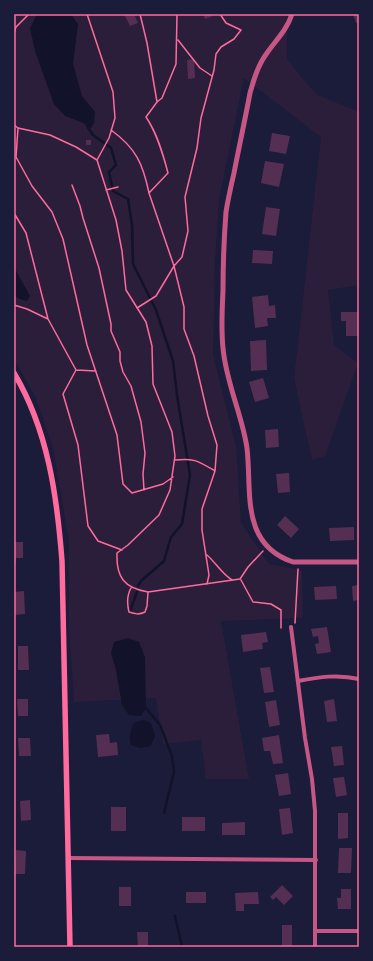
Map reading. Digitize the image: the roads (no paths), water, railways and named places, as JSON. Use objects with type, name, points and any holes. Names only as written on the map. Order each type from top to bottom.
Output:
[{"type":"main road","points":[[14,373],[28,401],[42,439],[50,469],[60,529],[62,561],[70,947]]},
{"type":"street","points":[[292,14],[284,32],[266,54],[254,79],[250,93],[226,211],[222,347],[224,362],[247,449],[249,504],[255,528],[260,538],[275,554],[293,562],[359,562]]},
{"type":"street","points":[[293,626],[298,681],[316,811],[315,947]]},
{"type":"street","points":[[298,681],[322,676],[339,676],[359,679]]},
{"type":"street","points":[[69,858],[316,860]]},
{"type":"street","points":[[315,931],[359,931]]},
{"type":"waterway","points":[[87,126],[93,135],[111,148],[116,165],[109,172],[113,191],[128,199],[132,225],[133,264],[156,310],[173,361],[190,475],[182,524],[171,537],[164,561],[141,581],[138,586]]},
{"type":"waterway","points":[[130,611],[137,592]]},
{"type":"waterway","points":[[146,708],[160,725],[172,756],[174,772],[164,813]]},
{"type":"waterway","points":[[175,916],[182,947]]}]
